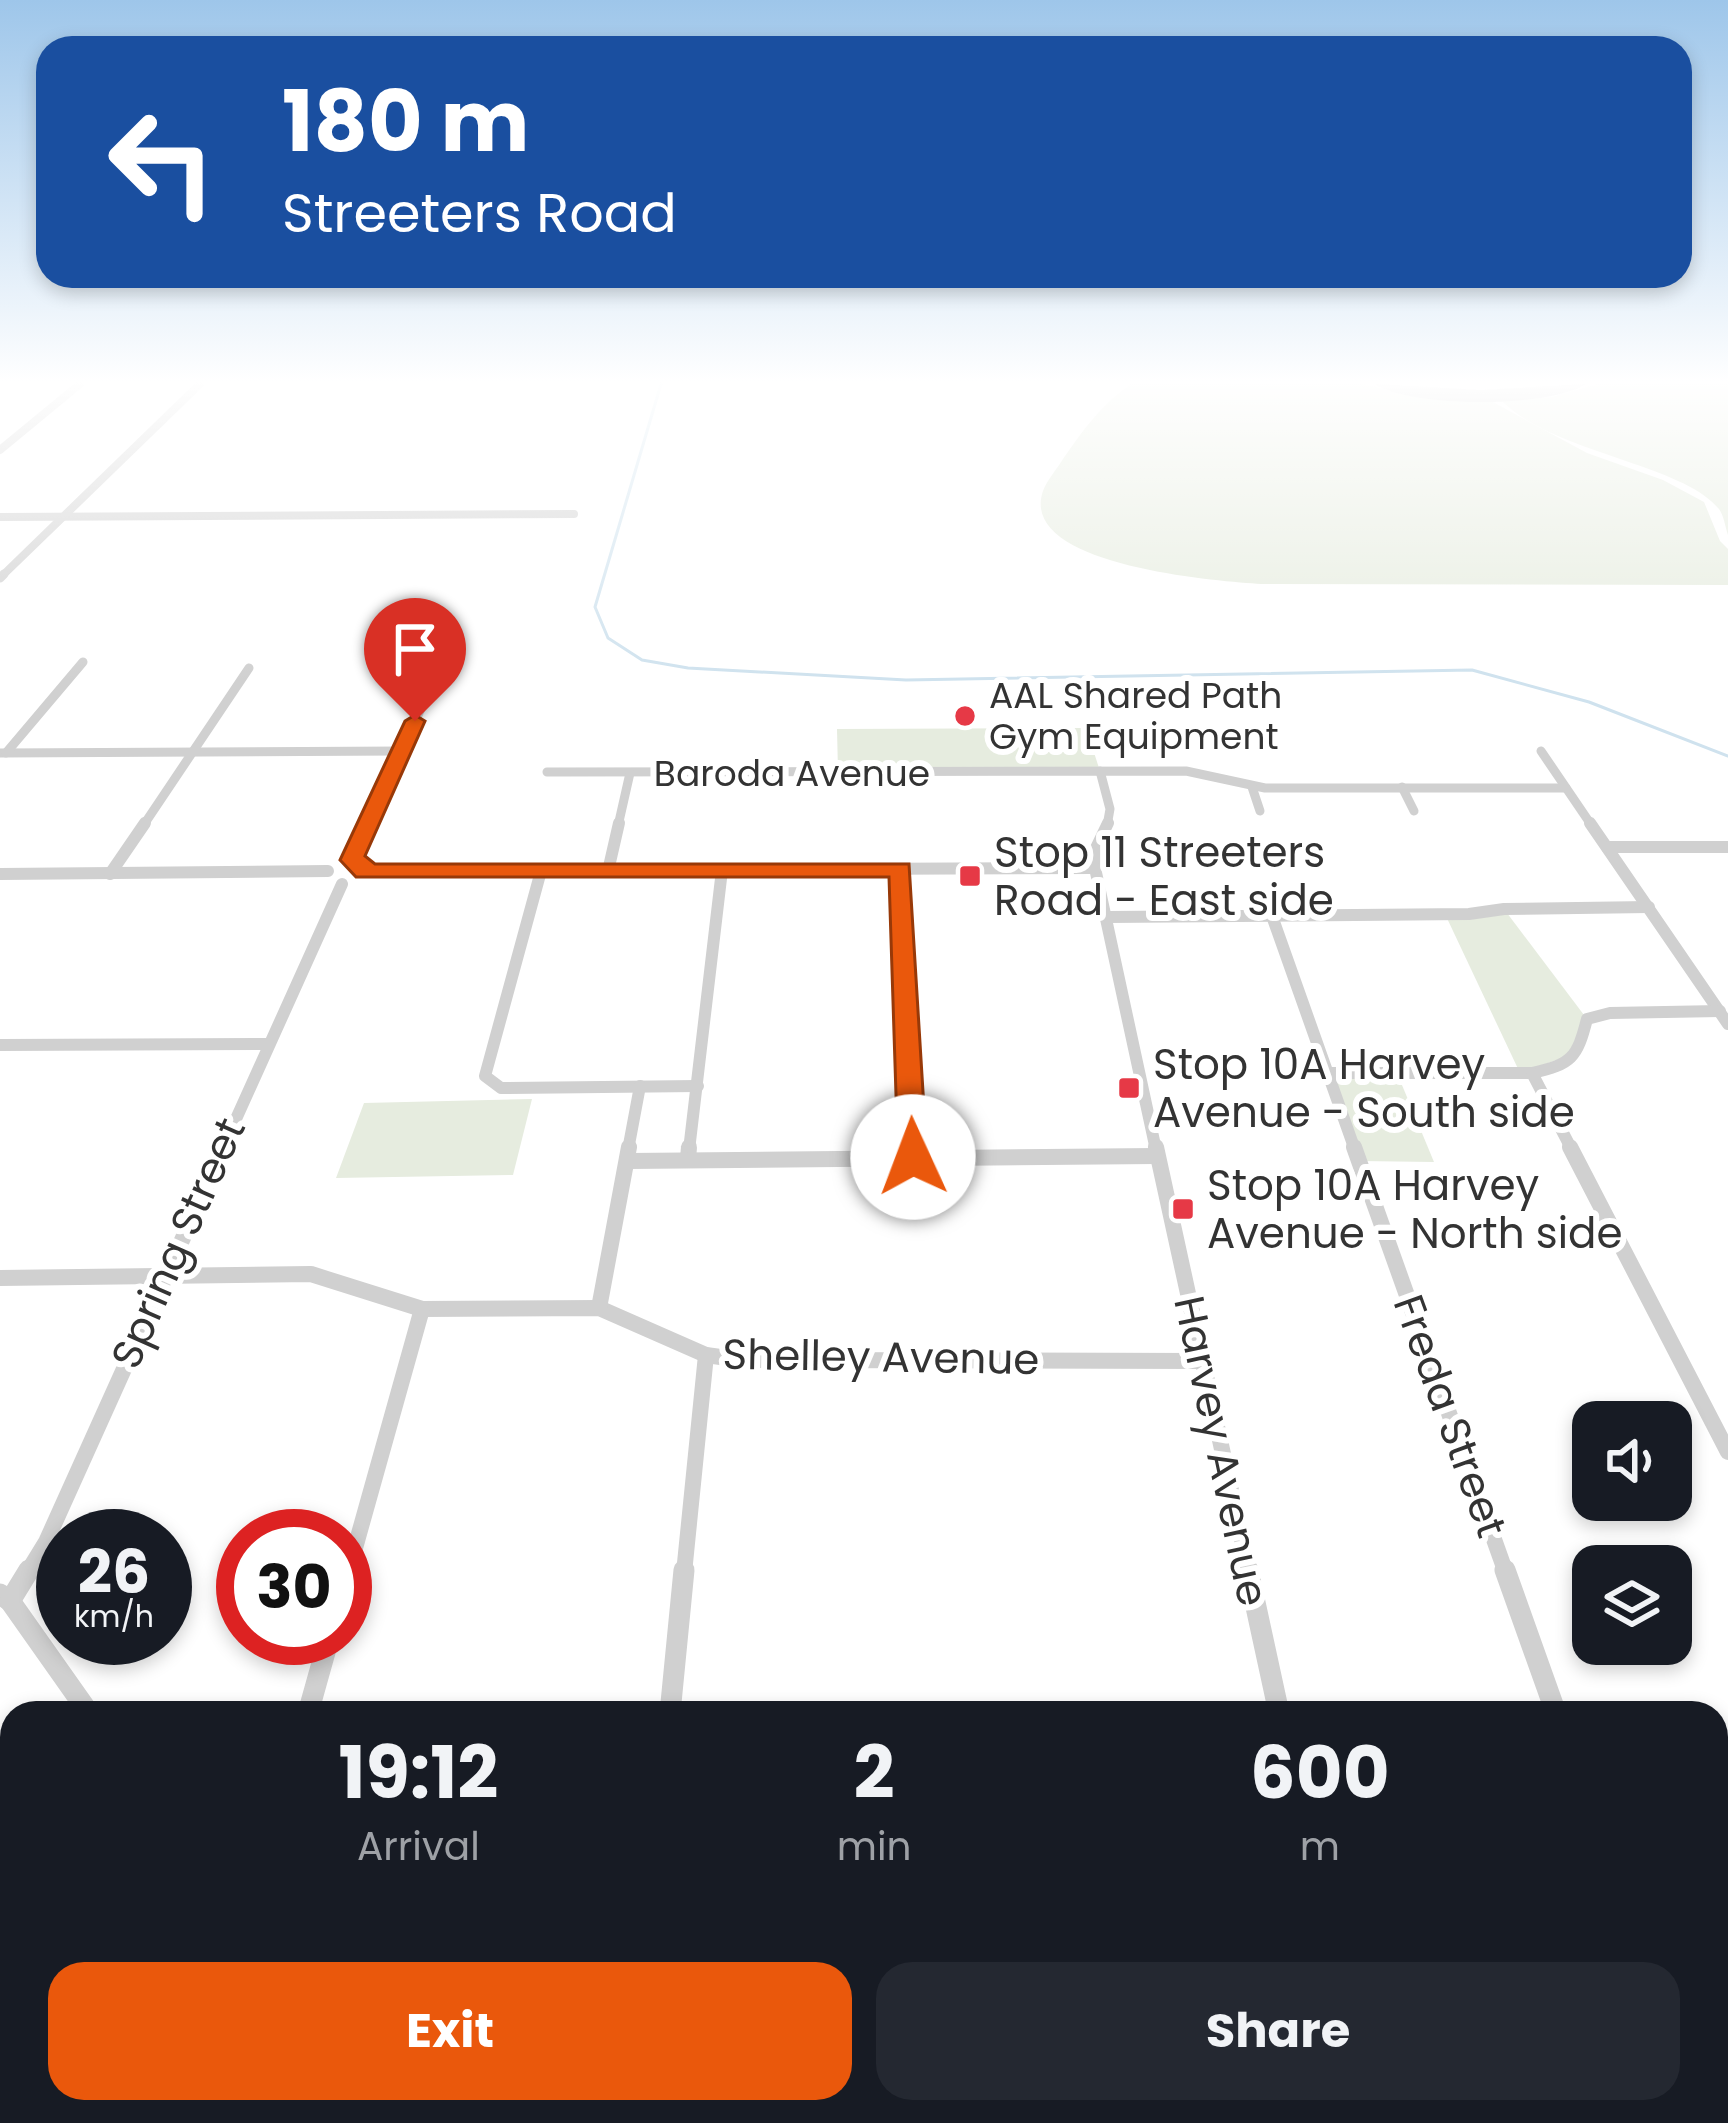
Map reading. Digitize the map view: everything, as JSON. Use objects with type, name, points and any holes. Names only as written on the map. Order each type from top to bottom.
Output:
[{"type":"street","points":[[0,578],[97,483]]},
{"type":"street","points":[[0,517],[574,514]]},
{"type":"street","points":[[3,753],[83,662]]},
{"type":"street","points":[[335,877],[352,860],[442,662]]},
{"type":"street","points":[[110,874],[249,668]]},
{"type":"street","points":[[3,753],[402,751]]},
{"type":"street","points":[[1541,751],[1724,1018]]},
{"type":"street","name":"Baroda Avenue","points":[[547,772],[1186,770],[1252,788],[1566,788]]},
{"type":"street","name":"Harvey Avenue","points":[[1100,771],[1110,809],[1108,824],[1092,853],[1276,1701]]},
{"type":"street","points":[[608,871],[630,773]]},
{"type":"street","points":[[1402,787],[1414,811]]},
{"type":"street","points":[[1252,788],[1260,811]]},
{"type":"street","points":[[1606,847],[1728,847]]},
{"type":"street","points":[[352,860],[364,864],[364,872]]},
{"type":"street","points":[[0,874],[335,877],[364,872],[1095,868]]},
{"type":"street","points":[[688,1159],[722,870]]},
{"type":"street","points":[[901,870],[913,1157]]},
{"type":"street","points":[[542,871],[484,1076],[501,1088],[698,1086]]},
{"type":"street","name":"Spring Street","points":[[5,1598],[46,1542],[268,1044],[335,877]]},
{"type":"street","points":[[1108,917],[1649,907]]},
{"type":"street","name":"Freda Street","points":[[1271,916],[1552,1701]]},
{"type":"street","points":[[1328,1073],[1532,1073],[1559,1067],[1579,1052],[1587,1019],[1610,1013],[1724,1018]]},
{"type":"street","points":[[0,1046],[268,1044]]},
{"type":"street","points":[[1532,1073],[1728,1451]]},
{"type":"street","points":[[599,1308],[640,1087]]},
{"type":"street","points":[[629,1160],[1156,1156]]},
{"type":"street","name":"Shelley Avenue","points":[[0,1278],[311,1274],[422,1310],[599,1308],[706,1355],[742,1360],[1201,1361]]},
{"type":"street","points":[[366,1509],[422,1310]]},
{"type":"street","points":[[671,1701],[706,1355]]},
{"type":"street","points":[[5,1598],[80,1701]]},
{"type":"street","points":[[311,1701],[321,1665]]},
{"type":"shaded area","points":[[1048,483],[1669,483],[1704,502],[1728,549],[1728,585],[1261,584],[1205,579],[1089,553],[1060,537],[1043,516]]},
{"type":"shaded area","points":[[1683,483],[1728,483],[1728,535],[1719,509]]},
{"type":"shaded area","points":[[1086,728],[1100,771],[838,772],[837,729]]},
{"type":"shaded area","points":[[1504,909],[1587,1019],[1579,1052],[1520,1073],[1445,914]]},
{"type":"shaded area","points":[[1328,1073],[1397,1073],[1434,1162],[1359,1161]]},
{"type":"shaded area","points":[[532,1099],[513,1175],[336,1178],[364,1103]]},
{"type":"waterway","points":[[632,483],[595,607],[608,638],[642,660],[688,668],[906,680],[1472,670],[1589,702],[1728,756]]},
{"type":"place","name":"AAL Shared Path Gym Equipment","points":[[965,716]]},
{"type":"place","name":"Stop 11 Streeters Road - East side","points":[[970,876]]},
{"type":"place","name":"Stop 10A Harvey Avenue - South side","points":[[1129,1088]]},
{"type":"place","name":"Stop 10A Harvey Avenue - North side","points":[[1183,1209]]},
{"type":"route","points":[[415,721],[352,860],[364,864],[364,872],[901,870],[913,1157]]}]
